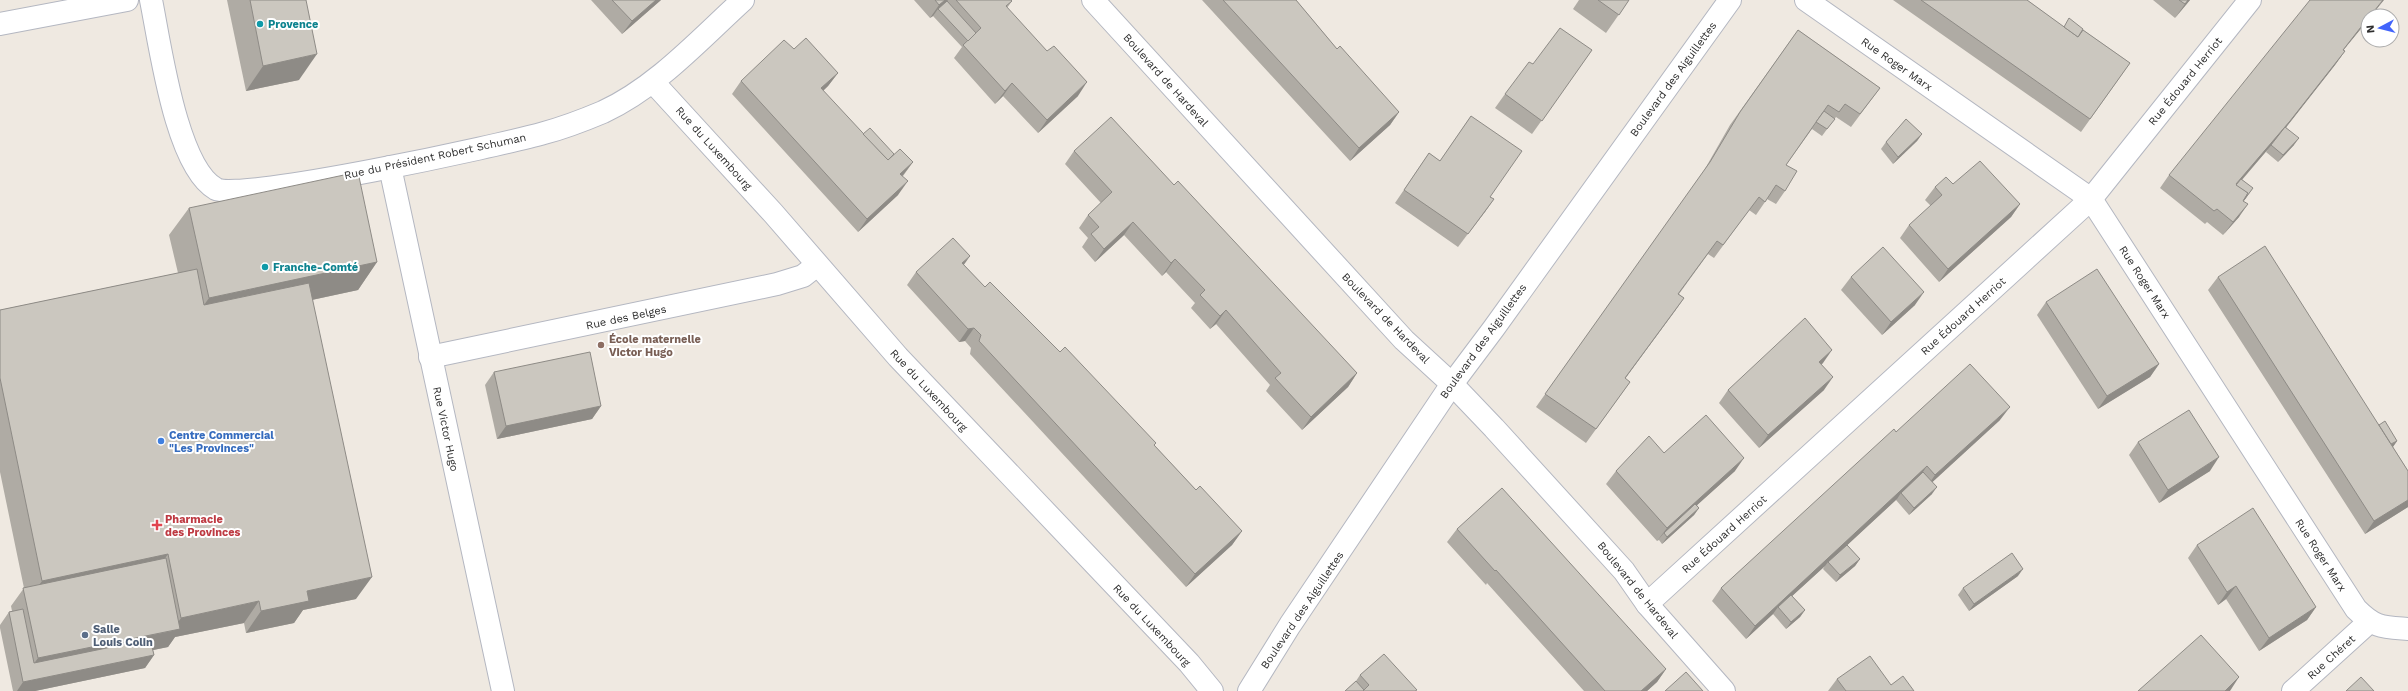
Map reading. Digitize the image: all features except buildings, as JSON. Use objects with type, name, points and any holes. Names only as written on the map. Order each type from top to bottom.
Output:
[{"type":"street","points":[[0,24],[127,0]]},
{"type":"street","name":"Rue du Président Robert Schuman","points":[[151,0],[179,130],[197,170],[217,189],[244,191],[390,167],[545,133],[603,111],[653,82],[744,0]]},
{"type":"street","name":"Boulevard de Hardeval","points":[[1093,0],[1404,340],[1452,384],[1624,570],[1647,604],[1724,691]]},
{"type":"street","name":"Boulevard des Aiguillettes","points":[[1249,691],[1290,625],[1452,384],[1730,0]]},
{"type":"street","name":"Rue Roger Marx","points":[[1806,0],[2091,199],[2356,609],[2369,622]]},
{"type":"street","name":"Rue Édouard Herriot","points":[[1647,604],[2091,199],[2250,0]]},
{"type":"street","name":"Rue du Luxembourg","points":[[653,82],[773,213],[898,357],[1189,663],[1212,691]]},
{"type":"street","name":"Rue Victor Hugo","points":[[390,167],[503,691]]},
{"type":"street","name":"Rue des Belges","points":[[430,357],[778,284],[803,276],[817,265]]},
{"type":"street","points":[[2369,622],[2384,627],[2408,629]]},
{"type":"street","name":"Rue Chéret","points":[[2294,691],[2369,622]]},
{"type":"place","name":"Provence","points":[[260,24]]},
{"type":"place","name":"Franche-Comté","points":[[265,267]]},
{"type":"place","name":"École maternelle Victor Hugo","points":[[601,345]]},
{"type":"place","name":"Centre Commercial \"Les Provinces\"","points":[[161,441]]},
{"type":"place","name":"Pharmacie des Provinces","points":[[157,525]]},
{"type":"place","name":"Salle Louis Colin","points":[[85,635]]}]
